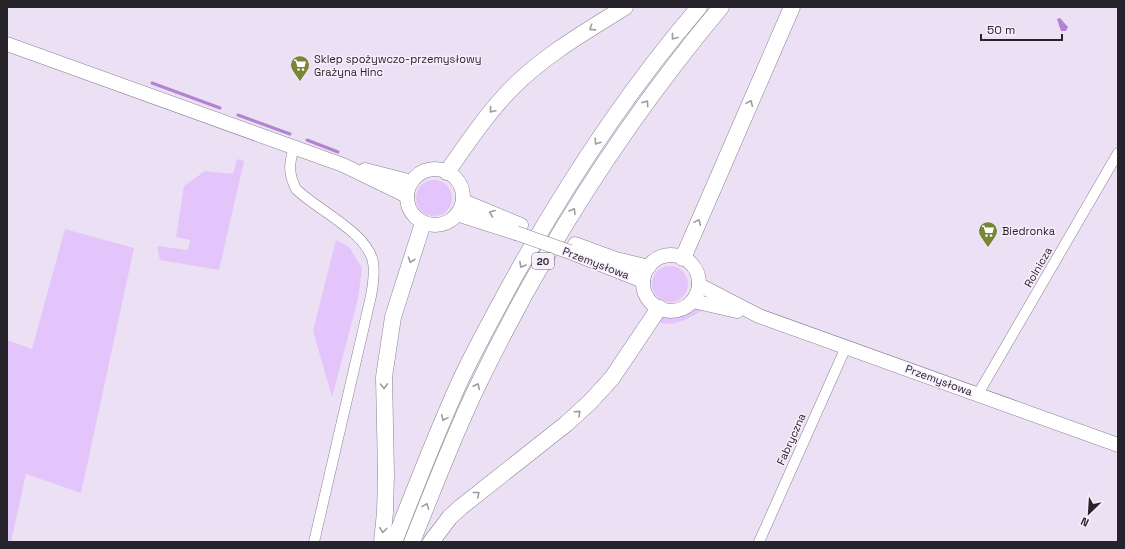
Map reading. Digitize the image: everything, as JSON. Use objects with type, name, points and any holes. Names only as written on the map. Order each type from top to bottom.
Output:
[{"type":"main road","points":[[447,172],[478,126],[514,86],[550,55],[625,7]]},
{"type":"main road","name":"20","points":[[394,542],[428,455],[460,381],[485,331],[536,239],[601,136],[640,82],[699,7]]},
{"type":"main road","name":"20","points":[[412,542],[444,462],[471,401],[525,293],[576,206],[615,146],[654,92],[721,7]]},
{"type":"main road","points":[[683,258],[792,7]]},
{"type":"main road","points":[[7,44],[344,165],[412,182]]},
{"type":"main road","points":[[344,165],[407,196]]},
{"type":"main road","points":[[440,170],[447,172],[460,184],[463,201],[457,214],[445,224],[430,225],[423,223],[411,212],[407,196],[412,182],[424,172],[440,170]]},
{"type":"main road","name":"Przemysłowa","points":[[463,201],[519,229]]},
{"type":"main road","name":"Przemysłowa","points":[[457,214],[519,229],[573,248],[649,267]]},
{"type":"main road","points":[[382,542],[385,512],[386,474],[384,377],[394,317],[423,223]]},
{"type":"main road","name":"Przemysłowa","points":[[573,248],[643,281]]},
{"type":"main road","points":[[668,256],[683,258],[693,267],[699,279],[699,285],[693,301],[688,306],[674,311],[659,308],[647,297],[643,281],[649,267],[654,261],[668,256]]},
{"type":"main road","name":"Przemysłowa","points":[[699,285],[759,316]]},
{"type":"main road","name":"Przemysłowa","points":[[693,301],[759,316],[1118,445]]},
{"type":"main road","points":[[431,542],[450,517],[461,507],[566,424],[590,402],[612,378],[659,308]]},
{"type":"street","points":[[294,147],[289,165],[290,177],[296,189],[362,242],[373,261],[374,275],[371,296],[314,542]]},
{"type":"street","name":"Rolnicza","points":[[978,394],[1118,153]]},
{"type":"street","name":"Fabryczna","points":[[759,542],[846,347]]},
{"type":"shaded area","points":[[1060,18],[1068,27],[1066,31],[1061,31],[1057,19]]},
{"type":"shaded area","points":[[237,159],[244,161],[219,270],[160,260],[157,246],[188,250],[190,240],[176,237],[184,186],[205,171],[233,174]]},
{"type":"shaded area","points":[[434,180],[447,185],[452,198],[447,211],[434,216],[421,211],[416,198],[421,185]]},
{"type":"shaded area","points":[[65,229],[134,248],[81,493],[26,474],[11,542],[7,542],[7,340],[32,349]]},
{"type":"shaded area","points":[[336,240],[349,247],[362,268],[358,299],[332,397],[313,331]]},
{"type":"shaded area","points":[[673,266],[683,271],[687,277],[687,291],[683,297],[677,301],[667,302],[657,297],[653,291],[652,281],[657,271],[663,267]]},
{"type":"shaded area","points":[[696,307],[708,308],[676,323],[670,324],[657,321],[665,316],[682,314]]},
{"type":"waterway","points":[[152,83],[220,108]]},
{"type":"waterway","points":[[238,115],[290,134]]},
{"type":"waterway","points":[[307,140],[338,152]]},
{"type":"place","name":"Sklep spożywczo-przemysłowy Grażyna Hinc","points":[[300,82]]},
{"type":"place","name":"Biedronka","points":[[988,248]]}]
